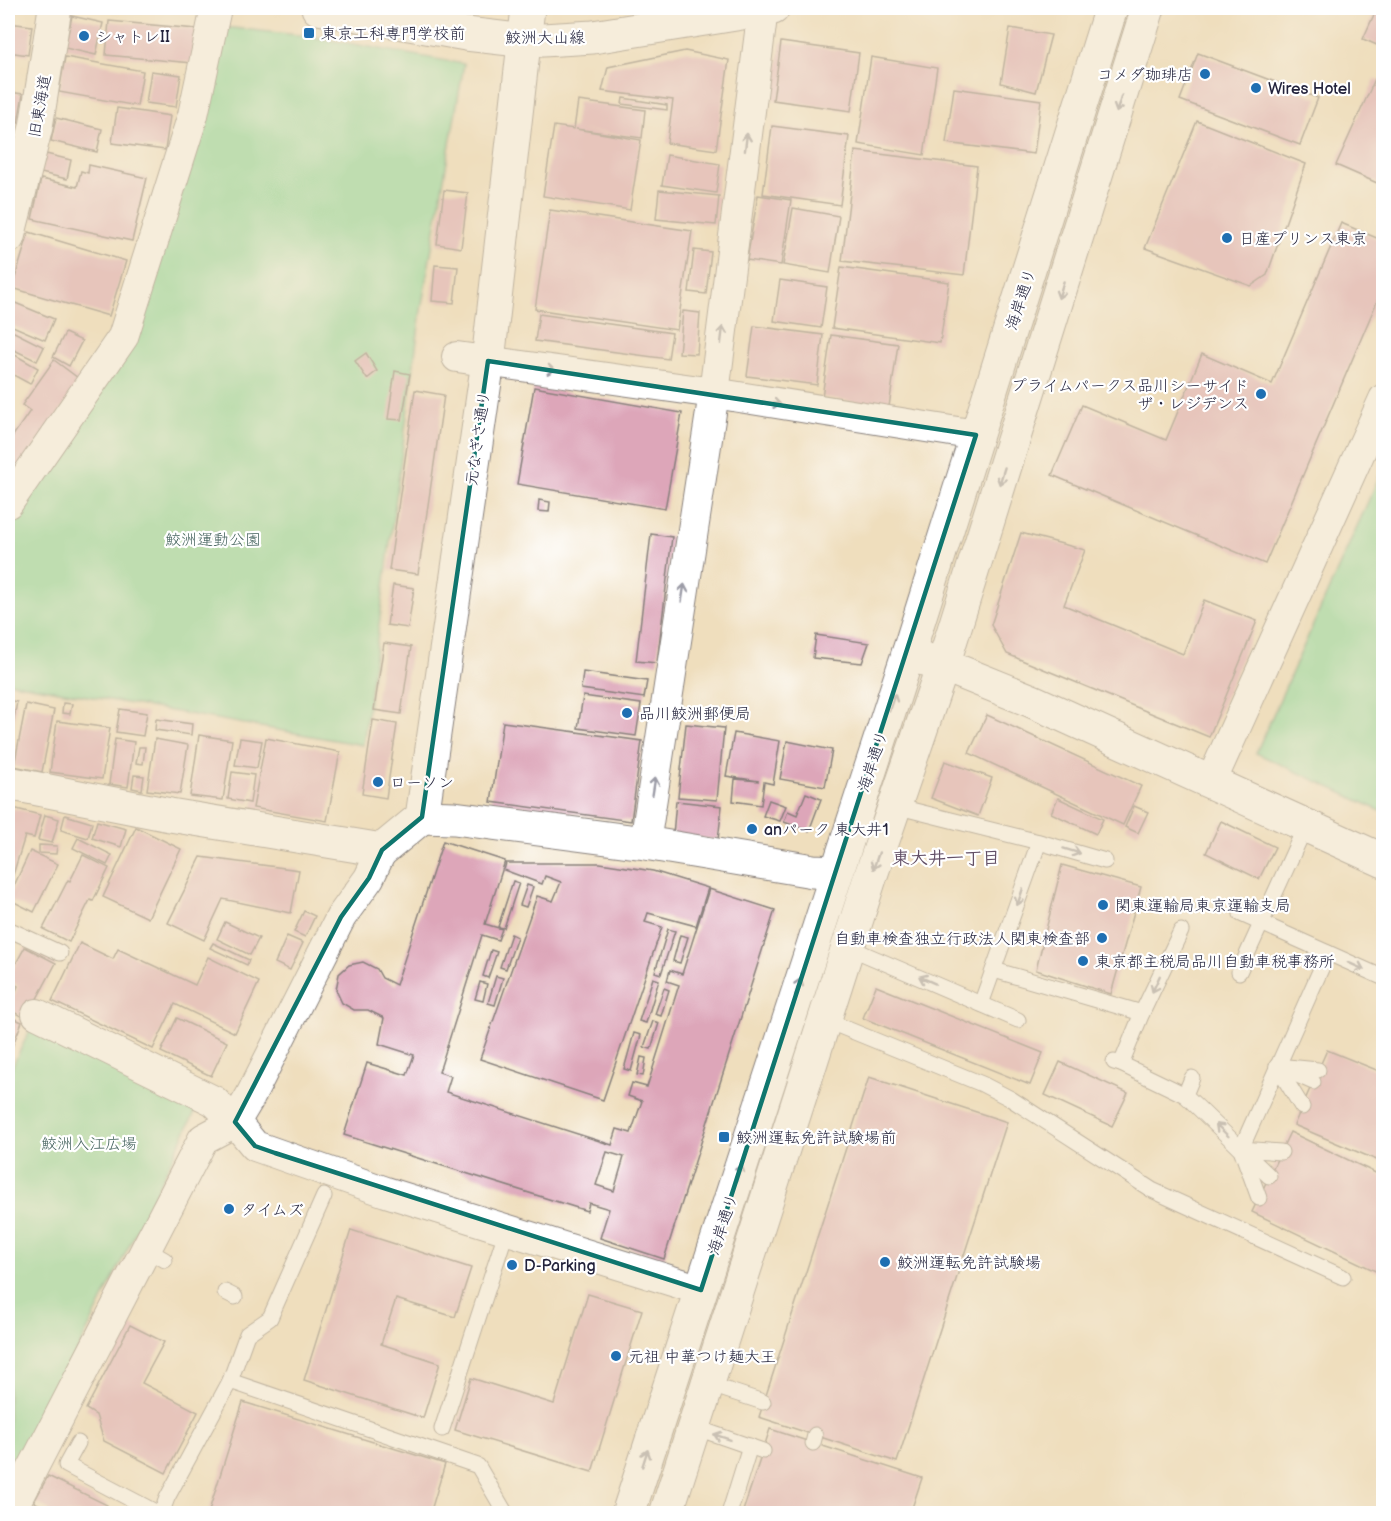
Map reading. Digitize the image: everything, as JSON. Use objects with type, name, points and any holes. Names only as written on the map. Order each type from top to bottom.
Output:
[{"type":"main road","name":"旧東海道","points":[[8,233],[36,128],[55,8]]},
{"type":"main road","name":"鮫洲大山線","points":[[318,8],[466,34],[526,41],[593,37],[768,8]]},
{"type":"main road","name":"元なぎさ通り","points":[[422,817],[472,359],[526,41],[528,8]]},
{"type":"main road","name":"海岸通り","points":[[628,1514],[908,654],[1111,8]]},
{"type":"main road","points":[[666,1514],[848,947],[943,665],[1148,8]]},
{"type":"main road","points":[[908,654],[943,665],[1032,701],[1383,861]]},
{"type":"main road","points":[[8,783],[170,815],[382,850],[422,817],[454,818],[645,843],[813,871],[836,872]]},
{"type":"street","points":[[8,503],[123,337],[193,116],[216,8]]},
{"type":"street","points":[[645,843],[714,393],[768,8]]},
{"type":"street","points":[[472,359],[714,393],[976,435]]},
{"type":"street","points":[[1211,782],[1383,399]]},
{"type":"street","points":[[9,1514],[156,1255],[185,1189],[203,1139],[235,1122],[250,1097],[340,917],[369,878],[382,850]]},
{"type":"street","points":[[37,1014],[214,1101],[255,1146],[386,1192],[701,1290]]},
{"type":"lane","points":[[895,806],[1105,861]]},
{"type":"lane","points":[[1239,972],[1306,825]]},
{"type":"lane","points":[[981,1004],[1039,842]]},
{"type":"lane","points":[[1241,914],[1383,978]]},
{"type":"lane","points":[[8,929],[60,953]]},
{"type":"lane","points":[[1181,931],[1118,1063],[1185,1095],[1269,1176]]},
{"type":"lane","points":[[848,947],[1018,1020]]},
{"type":"lane","points":[[1259,1198],[1241,1149],[1328,953]]},
{"type":"lane","points":[[994,970],[1142,1013]]},
{"type":"lane","points":[[825,1020],[982,1084],[1011,1099],[1152,1190],[1342,1277]]},
{"type":"lane","points":[[1277,1066],[1315,1076]]},
{"type":"lane","points":[[1277,1066],[1302,1107]]},
{"type":"lane","points":[[1185,1095],[1192,1078]]},
{"type":"lane","points":[[1241,1149],[1281,1152]]},
{"type":"lane","points":[[78,1443],[66,1465],[160,1514],[230,1381],[247,1334],[270,1318],[324,1196]]},
{"type":"lane","points":[[442,1428],[507,1229]]},
{"type":"lane","points":[[230,1381],[478,1466],[506,1514]]},
{"type":"lane","points":[[708,1384],[763,1402]]},
{"type":"lane","points":[[694,1427],[756,1448],[729,1514]]},
{"type":"highlighted area","points":[[488,361],[976,435],[701,1290],[255,1146],[235,1122],[341,917],[369,878],[382,850],[422,817]]},
{"type":"green space","name":"鮫洲運動公園","points":[[224,27],[308,36],[464,64],[421,310],[363,745],[8,682],[8,523],[128,348]]},
{"type":"green space","points":[[1383,468],[1384,812],[1256,753]]},
{"type":"green space","name":"鮫洲入江広場","points":[[32,1026],[198,1106],[8,1492],[8,1075]]},
{"type":"building","points":[[1377,8],[1384,8],[1384,48],[1363,39]]},
{"type":"building","name":"シャトレII","points":[[72,16],[103,23],[96,55],[65,48]]},
{"type":"building","points":[[109,21],[196,29],[192,63],[106,55]]},
{"type":"building","points":[[8,23],[32,26],[28,55],[8,52]]},
{"type":"building","points":[[1010,28],[1051,35],[1036,92],[1001,83]]},
{"type":"building","points":[[781,42],[859,53],[851,111],[773,100]]},
{"type":"building","points":[[685,51],[729,60],[716,150],[667,143],[673,100],[602,91],[608,67]]},
{"type":"building","points":[[1198,53],[1318,98],[1300,145],[1180,100]]},
{"type":"building","points":[[65,57],[143,71],[137,106],[59,92]]},
{"type":"building","points":[[871,57],[937,68],[924,155],[858,144]]},
{"type":"building","points":[[151,71],[181,75],[176,107],[146,103]]},
{"type":"building","points":[[1375,79],[1384,83],[1384,186],[1336,165]]},
{"type":"building","points":[[954,88],[1041,100],[1034,154],[946,143]]},
{"type":"building","points":[[8,92],[23,94],[18,123],[8,121]]},
{"type":"building","points":[[623,98],[667,105],[667,110],[622,104]]},
{"type":"building","points":[[578,101],[645,110],[642,138],[576,129],[641,140],[630,210],[543,196],[554,126],[574,129]]},
{"type":"building","points":[[117,108],[170,116],[165,150],[112,143]]},
{"type":"building","points":[[56,118],[102,129],[97,152],[51,141]]},
{"type":"building","points":[[1197,121],[1306,164],[1267,275],[1251,286],[1145,248]]},
{"type":"building","points":[[772,126],[849,136],[840,205],[763,194]]},
{"type":"building","points":[[8,136],[17,138],[10,165],[8,164]]},
{"type":"building","points":[[855,151],[977,166],[964,275],[842,261]]},
{"type":"building","points":[[46,154],[71,160],[67,179],[41,173]]},
{"type":"building","points":[[667,155],[720,164],[716,193],[662,185]]},
{"type":"building","points":[[89,165],[147,178],[132,241],[32,219],[41,179],[77,187],[81,171],[88,173]]},
{"type":"building","points":[[444,190],[468,193],[461,248],[437,244]]},
{"type":"building","points":[[659,190],[719,196],[716,225],[656,219]]},
{"type":"building","points":[[758,195],[791,200],[781,265],[747,260]]},
{"type":"building","points":[[793,208],[839,216],[830,273],[783,265]]},
{"type":"building","points":[[550,210],[692,231],[677,330],[535,309]]},
{"type":"building","name":"プライムパークス品川シーサイド ザ・レジデンス","points":[[1341,223],[1384,241],[1384,285],[1265,564],[1052,475],[1082,405],[1166,440],[1202,354],[1272,384]]},
{"type":"building","points":[[29,232],[126,261],[109,316],[12,288]]},
{"type":"building","points":[[694,250],[711,252],[706,294],[689,292]]},
{"type":"building","points":[[435,265],[458,267],[454,303],[432,301]]},
{"type":"building","points":[[841,267],[949,282],[940,343],[832,328]]},
{"type":"building","points":[[780,280],[827,287],[821,328],[774,321]]},
{"type":"building","points":[[8,300],[54,319],[45,340],[8,324]]},
{"type":"building","points":[[683,311],[700,313],[697,354],[679,353]]},
{"type":"building","points":[[539,314],[672,333],[668,359],[535,341]]},
{"type":"building","points":[[754,326],[823,335],[817,385],[747,376]]},
{"type":"building","points":[[8,329],[44,347],[37,361],[8,347]]},
{"type":"building","points":[[65,333],[82,341],[69,366],[53,357]]},
{"type":"building","points":[[831,335],[898,344],[889,407],[822,397]]},
{"type":"building","points":[[8,351],[38,368],[30,384],[8,372]]},
{"type":"building","points":[[366,353],[377,371],[367,379],[355,361]]},
{"type":"building","points":[[54,360],[82,381],[8,485],[8,443],[30,411],[22,405]]},
{"type":"building","points":[[395,371],[410,374],[402,420],[388,419]]},
{"type":"building","points":[[534,387],[682,413],[665,509],[517,484]]},
{"type":"building","points":[[415,390],[444,395],[418,574],[389,570]]},
{"type":"building","points":[[539,500],[550,502],[549,512],[538,511]]},
{"type":"building","points":[[1021,533],[1085,550],[1064,605],[1183,654],[1204,600],[1257,621],[1209,737],[1007,654],[991,625]]},
{"type":"building","points":[[651,534],[672,537],[657,663],[636,661]]},
{"type":"building","points":[[393,585],[414,588],[408,628],[387,625]]},
{"type":"building","points":[[816,635],[869,643],[862,663],[813,658]]},
{"type":"building","points":[[384,643],[411,647],[401,714],[374,710]]},
{"type":"building","points":[[583,672],[647,681],[644,698],[581,689]]},
{"type":"building","points":[[583,696],[641,704],[636,736],[578,728]]},
{"type":"building","points":[[8,700],[17,702],[9,745],[8,745]]},
{"type":"building","points":[[63,703],[72,704],[70,714],[62,713]]},
{"type":"building","points":[[26,704],[54,710],[42,772],[14,766]]},
{"type":"building","points":[[120,709],[147,713],[143,736],[116,732]]},
{"type":"building","points":[[987,715],[1141,786],[1123,825],[969,753]]},
{"type":"building","points":[[156,719],[192,724],[191,735],[155,730]]},
{"type":"building","points":[[373,720],[397,724],[386,798],[362,794]]},
{"type":"building","points":[[57,721],[110,728],[102,779],[50,772]]},
{"type":"building","points":[[503,722],[642,741],[631,821],[491,802]]},
{"type":"building","points":[[686,724],[724,728],[717,800],[678,797]]},
{"type":"building","points":[[734,733],[780,741],[773,784],[764,782],[761,805],[733,801],[735,779],[759,781],[726,776]]},
{"type":"building","points":[[199,735],[232,740],[223,800],[190,796]]},
{"type":"building","points":[[240,738],[262,741],[257,768],[235,765]]},
{"type":"building","points":[[266,738],[340,752],[327,821],[253,808]]},
{"type":"building","points":[[115,739],[134,742],[128,787],[109,784]]},
{"type":"building","points":[[155,739],[188,745],[180,794],[147,790]]},
{"type":"building","points":[[787,741],[832,750],[825,787],[780,779]]},
{"type":"building","points":[[139,747],[145,747],[143,764],[136,763]]},
{"type":"building","points":[[945,761],[992,778],[978,816],[931,798]]},
{"type":"building","points":[[232,772],[254,775],[250,803],[228,799]]},
{"type":"building","points":[[134,775],[144,776],[142,790],[132,788]]},
{"type":"building","points":[[806,793],[821,799],[809,831],[784,822],[788,811],[797,815]]},
{"type":"building","points":[[1058,798],[1103,819],[1096,834],[1051,813]]},
{"type":"building","points":[[769,800],[786,806],[780,821],[763,816]]},
{"type":"building","points":[[676,801],[722,806],[718,840],[673,835]]},
{"type":"building","points":[[1134,806],[1148,812],[1138,833],[1125,827]]},
{"type":"building","points":[[13,808],[40,815],[34,838],[25,836],[13,875],[8,873],[8,825]]},
{"type":"building","points":[[45,815],[59,819],[52,843],[38,840]]},
{"type":"building","points":[[65,815],[92,823],[88,838],[61,830]]},
{"type":"building","points":[[97,821],[126,829],[121,847],[92,838]]},
{"type":"building","points":[[1221,821],[1275,847],[1259,879],[1206,853]]},
{"type":"building","points":[[136,827],[181,849],[148,918],[103,897]]},
{"type":"building","points":[[78,838],[112,855],[107,865],[73,848]]},
{"type":"building","points":[[443,841],[505,861],[485,924],[502,929],[498,940],[482,935],[439,1072],[451,1076],[446,1092],[612,1145],[617,1129],[631,1133],[642,1101],[628,1096],[632,1083],[647,1087],[679,985],[667,981],[670,970],[682,974],[709,889],[775,910],[664,1259],[600,1238],[609,1209],[589,1203],[587,1211],[344,1135],[367,1063],[407,1075],[414,1055],[379,1044],[384,1018],[368,1010],[354,1010],[342,1003],[336,990],[339,974],[349,965],[363,962],[377,969],[382,978],[396,985]],"holes":[[[607,1152],[624,1157],[614,1191],[596,1185]]]},
{"type":"building","points":[[39,845],[57,846],[56,854],[39,853]]},
{"type":"building","points":[[30,851],[58,864],[34,912],[8,899]]},
{"type":"building","points":[[83,855],[109,868],[69,942],[43,929]]},
{"type":"building","points":[[201,857],[299,870],[291,913],[223,899],[204,940],[168,923]]},
{"type":"building","points":[[506,863],[600,863],[653,871],[708,888],[696,926],[648,913],[645,922],[662,927],[603,1100],[480,1059],[537,896],[553,901],[561,882],[545,876],[542,884],[504,870]]},
{"type":"building","points":[[1062,865],[1141,887],[1111,994],[1036,970]]},
{"type":"building","points":[[513,881],[519,883],[504,928],[498,927]]},
{"type":"building","points":[[527,885],[533,887],[526,907],[520,905]]},
{"type":"building","points":[[304,911],[315,916],[305,937],[294,932]]},
{"type":"building","points":[[225,922],[259,938],[250,955],[217,939]]},
{"type":"building","points":[[668,929],[675,931],[661,974],[655,972]]},
{"type":"building","points":[[511,934],[517,937],[506,969],[500,967]]},
{"type":"building","points":[[680,935],[688,937],[680,963],[673,961]]},
{"type":"building","points":[[287,936],[303,943],[290,970],[275,963]]},
{"type":"building","points":[[80,943],[113,959],[118,949],[195,985],[208,957],[259,982],[235,1033],[175,1004],[153,1049],[52,1001]]},
{"type":"building","points":[[213,943],[249,960],[247,965],[210,948]]},
{"type":"building","points":[[25,947],[56,963],[26,1019],[8,1009],[18,986],[8,978]]},
{"type":"building","points":[[491,950],[497,952],[488,978],[483,976]]},
{"type":"building","points":[[496,976],[503,978],[495,1005],[488,1003]]},
{"type":"building","points":[[653,978],[659,980],[646,1023],[639,1021]]},
{"type":"building","points":[[480,982],[487,984],[483,1001],[475,999]]},
{"type":"building","points":[[876,986],[1043,1053],[1030,1085],[863,1018]]},
{"type":"building","points":[[664,988],[669,990],[661,1016],[655,1014]]},
{"type":"building","points":[[8,1016],[22,1022],[8,1057]]},
{"type":"building","points":[[177,1018],[227,1042],[211,1076],[161,1052]]},
{"type":"building","points":[[653,1021],[659,1023],[651,1049],[644,1047]]},
{"type":"building","points":[[634,1033],[641,1035],[631,1071],[624,1069]]},
{"type":"building","points":[[1327,1050],[1384,1073],[1384,1163],[1294,1125]]},
{"type":"building","points":[[641,1057],[646,1058],[643,1076],[637,1075]]},
{"type":"building","points":[[1060,1062],[1128,1093],[1112,1126],[1045,1095]]},
{"type":"building","name":"鮫洲運転免許試験場","points":[[869,1077],[1007,1122],[897,1462],[759,1417]]},
{"type":"building","points":[[1290,1132],[1384,1177],[1384,1275],[1252,1212]]},
{"type":"building","points":[[351,1230],[471,1268],[455,1317],[396,1299],[381,1344],[440,1363],[423,1418],[304,1380]]},
{"type":"building","points":[[588,1294],[642,1310],[592,1472],[455,1430],[471,1378],[554,1404]]},
{"type":"building","points":[[130,1325],[164,1342],[142,1383],[198,1412],[166,1473],[104,1441],[96,1415],[86,1409]]},
{"type":"building","points":[[243,1402],[445,1464],[430,1514],[208,1514]]},
{"type":"building","points":[[770,1429],[922,1478],[910,1514],[742,1514]]},
{"type":"building","points":[[48,1476],[107,1505],[103,1514],[48,1514],[50,1510],[34,1502]]},
{"type":"place","name":"東京工科専門学校前","points":[[309,33]]},
{"type":"place","name":"シャトレII","points":[[84,36]]},
{"type":"place","name":"コメダ珈琲店","points":[[1205,74]]},
{"type":"place","name":"Wires Hotel","points":[[1256,88]]},
{"type":"place","name":"日産プリンス東京","points":[[1227,238]]},
{"type":"place","name":"プライムパークス品川シーサイド ザ・レジデンス","points":[[1261,394]]},
{"type":"place","name":"品川鮫洲郵便局","points":[[627,713]]},
{"type":"place","name":"ローソン","points":[[378,782]]},
{"type":"place","name":"anパーク 東大井1","points":[[752,829]]},
{"type":"place","name":"関東運輸局東京運輸支局","points":[[1103,905]]},
{"type":"place","name":"自動車検査独立行政法人関東検査部","points":[[1102,938]]},
{"type":"place","name":"東京都主税局品川自動車税事務所","points":[[1083,961]]},
{"type":"place","name":"鮫洲運転免許試験場前","points":[[724,1137]]},
{"type":"place","name":"タイムズ","points":[[229,1209]]},
{"type":"place","name":"鮫洲運転免許試験場","points":[[885,1262]]},
{"type":"place","name":"D-Parking","points":[[512,1265]]},
{"type":"place","name":"元祖 中華つけ麺大王","points":[[616,1356]]},
{"type":"district","name":"東大井一丁目","points":[[946,858]]}]
